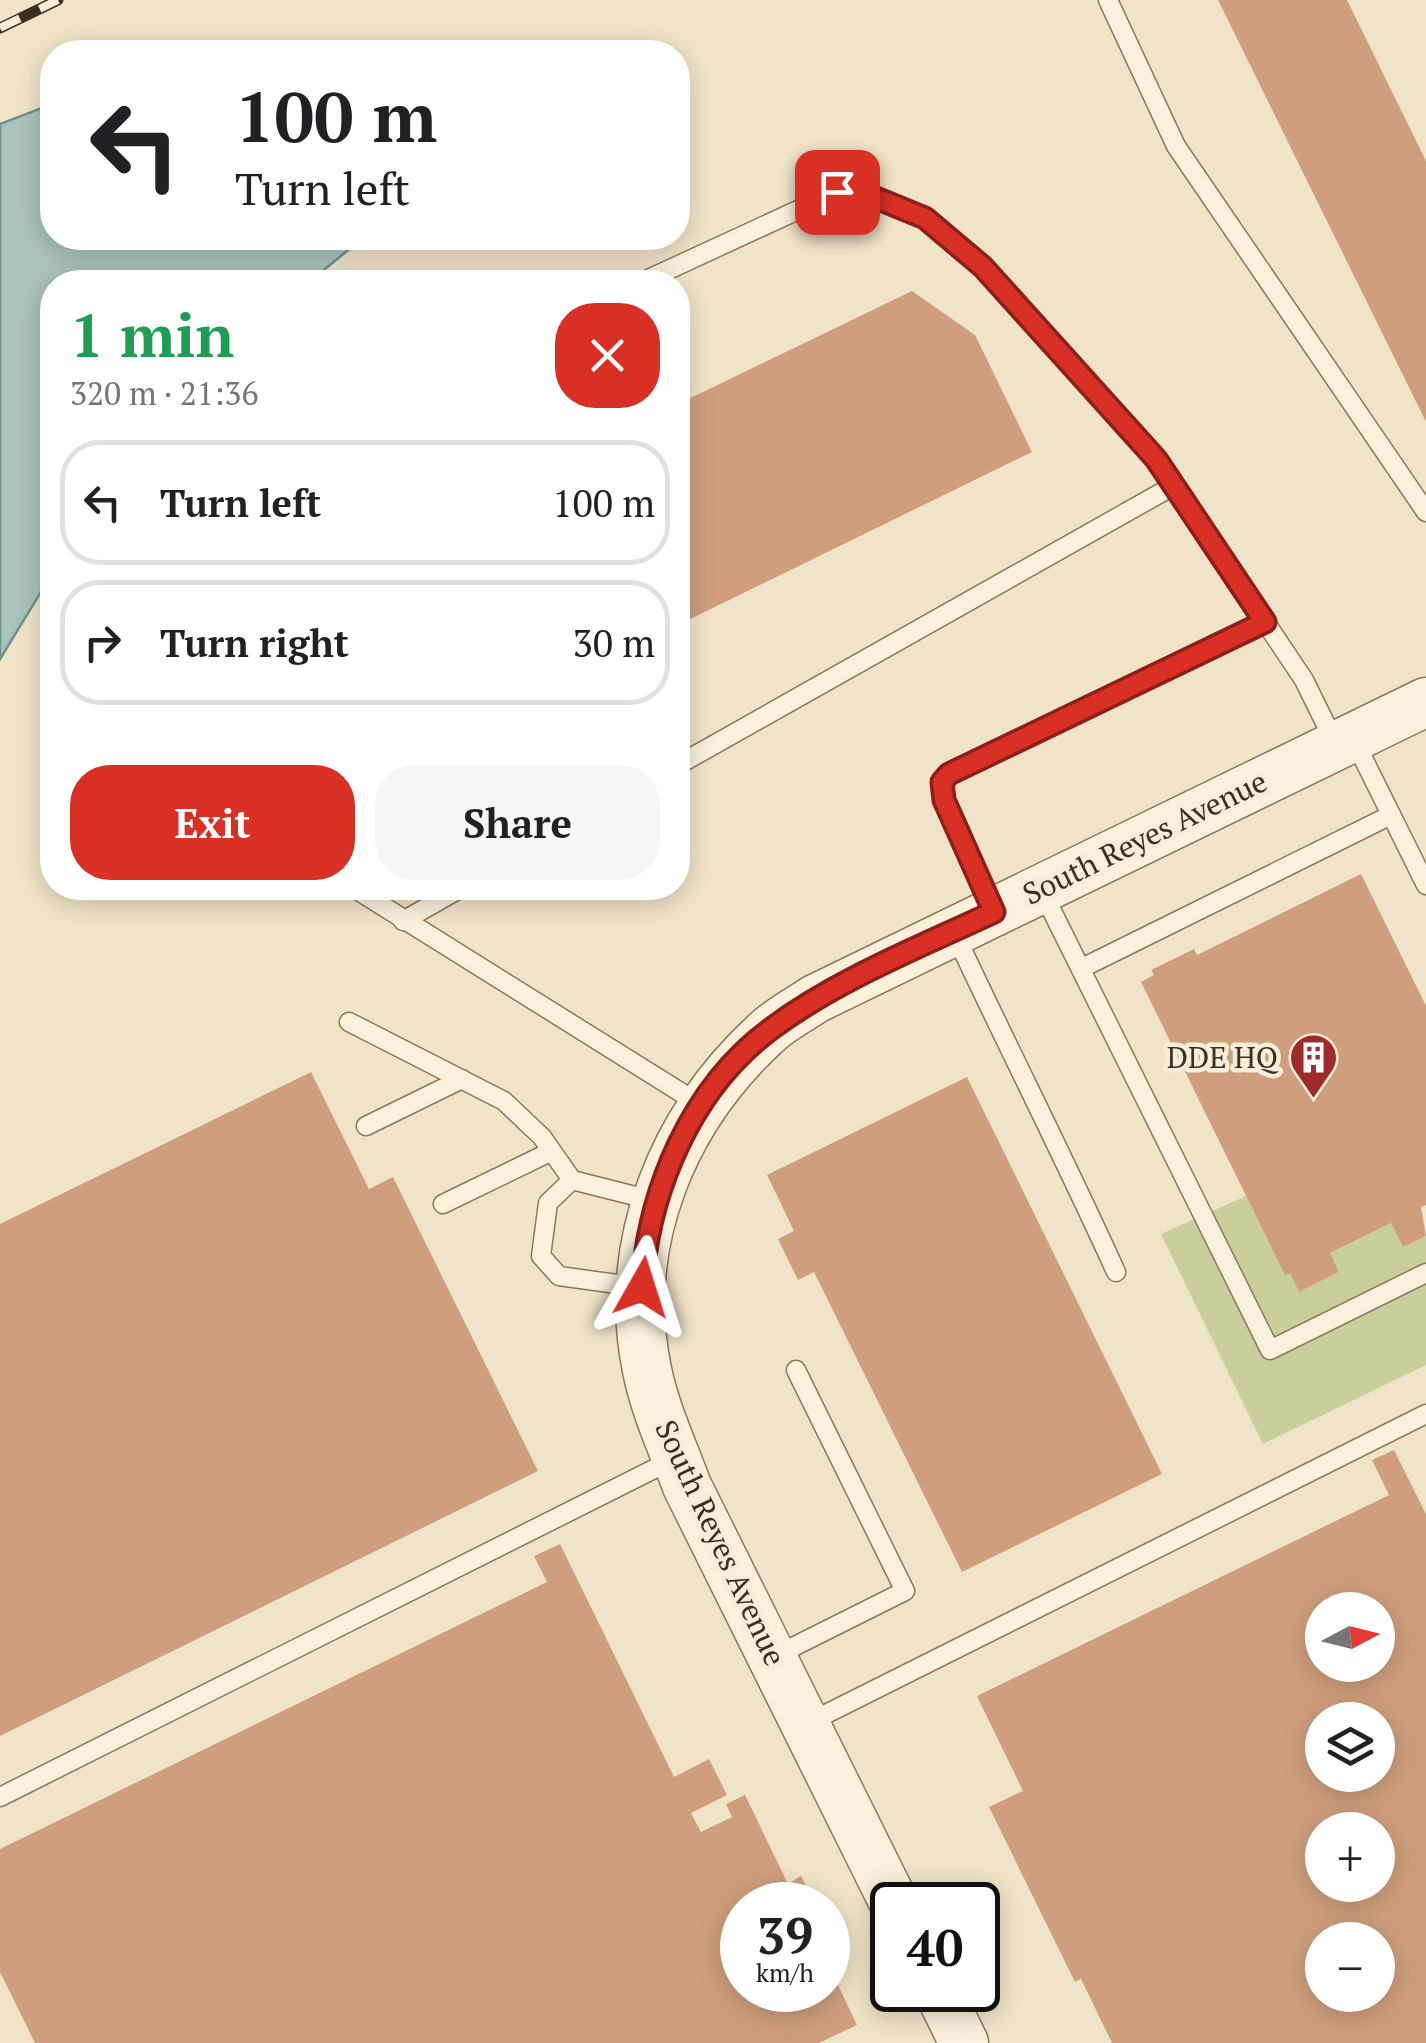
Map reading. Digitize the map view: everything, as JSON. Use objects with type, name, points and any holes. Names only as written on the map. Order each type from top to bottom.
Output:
[{"type":"street","name":"South Reyes Avenue","points":[[884,1882],[676,1458],[647,1371],[640,1316],[642,1287],[655,1201],[665,1172],[702,1106],[730,1070],[768,1031],[815,999],[1426,702]]},
{"type":"street","points":[[949,2012],[964,2043]]},
{"type":"lane","points":[[1108,0],[1176,146],[1426,512]]},
{"type":"lane","points":[[668,270],[837,192],[876,198],[925,218],[983,267],[1156,459],[1345,741],[1391,815],[1426,885]]},
{"type":"lane","points":[[690,759],[1173,486]]},
{"type":"lane","points":[[1116,1272],[1054,1133],[1011,1054],[974,921],[942,782],[949,774],[1265,622]]},
{"type":"lane","points":[[1082,968],[1391,815]]},
{"type":"lane","points":[[1041,889],[1270,1350],[1426,1272]]},
{"type":"lane","points":[[371,900],[702,1106]]},
{"type":"lane","points":[[402,921],[440,900]]},
{"type":"lane","points":[[349,1022],[504,1101],[552,1151],[572,1180],[655,1201]]},
{"type":"lane","points":[[366,1126],[462,1080]]},
{"type":"lane","points":[[443,1204],[552,1151]]},
{"type":"lane","points":[[572,1180],[548,1203],[541,1256],[558,1276],[642,1287]]},
{"type":"lane","points":[[772,1657],[905,1592],[796,1370]]},
{"type":"lane","points":[[806,1724],[1426,1414]]},
{"type":"lane","points":[[0,1797],[676,1458]]},
{"type":"green space","points":[[1246,1196],[1285,1274],[1290,1273],[1299,1292],[1339,1272],[1330,1253],[1391,1223],[1403,1247],[1426,1236],[1426,1365],[1263,1444],[1161,1234]]},
{"type":"water","points":[[40,109],[40,250],[348,250],[324,270],[40,270],[40,594],[0,659],[0,124]]},
{"type":"building","points":[[1218,0],[1347,0],[1426,161],[1426,422]]},
{"type":"building","points":[[912,291],[975,335],[1032,452],[690,619],[690,398]]},
{"type":"building","name":"DDE HQ","points":[[1361,874],[1426,1006],[1426,1205],[1421,1207],[1426,1236],[1403,1247],[1391,1223],[1330,1253],[1339,1272],[1299,1292],[1290,1273],[1285,1275],[1141,982],[1154,975],[1151,970],[1194,949],[1197,955]]},
{"type":"building","points":[[311,1072],[369,1189],[393,1177],[538,1471],[0,1736],[0,1224]]},
{"type":"building","points":[[967,1077],[1162,1474],[962,1572],[814,1272],[798,1280],[778,1239],[794,1231],[767,1175]]},
{"type":"building","points":[[1394,1450],[1426,1514],[1426,2043],[1112,2043],[1081,1979],[1075,1982],[989,1807],[1023,1791],[977,1696],[1389,1495],[1372,1460]]},
{"type":"building","points":[[560,1544],[674,1777],[709,1759],[727,1795],[691,1813],[701,1832],[732,1817],[726,1804],[745,1795],[787,1882],[720,1882],[720,2012],[850,2010],[857,2025],[819,2043],[35,2043],[0,1972],[0,1849],[547,1582],[534,1556]]},
{"type":"railway","points":[[0,28],[58,0]]},
{"type":"place","name":"DDE HQ","points":[[1313,1100]]},
{"type":"route","points":[[642,1287],[650,1216],[665,1172],[693,1117],[730,1070],[768,1031],[815,999],[994,912],[944,800],[942,782],[949,774],[1265,622],[1156,459],[983,267],[925,218],[876,198],[837,192]]}]
